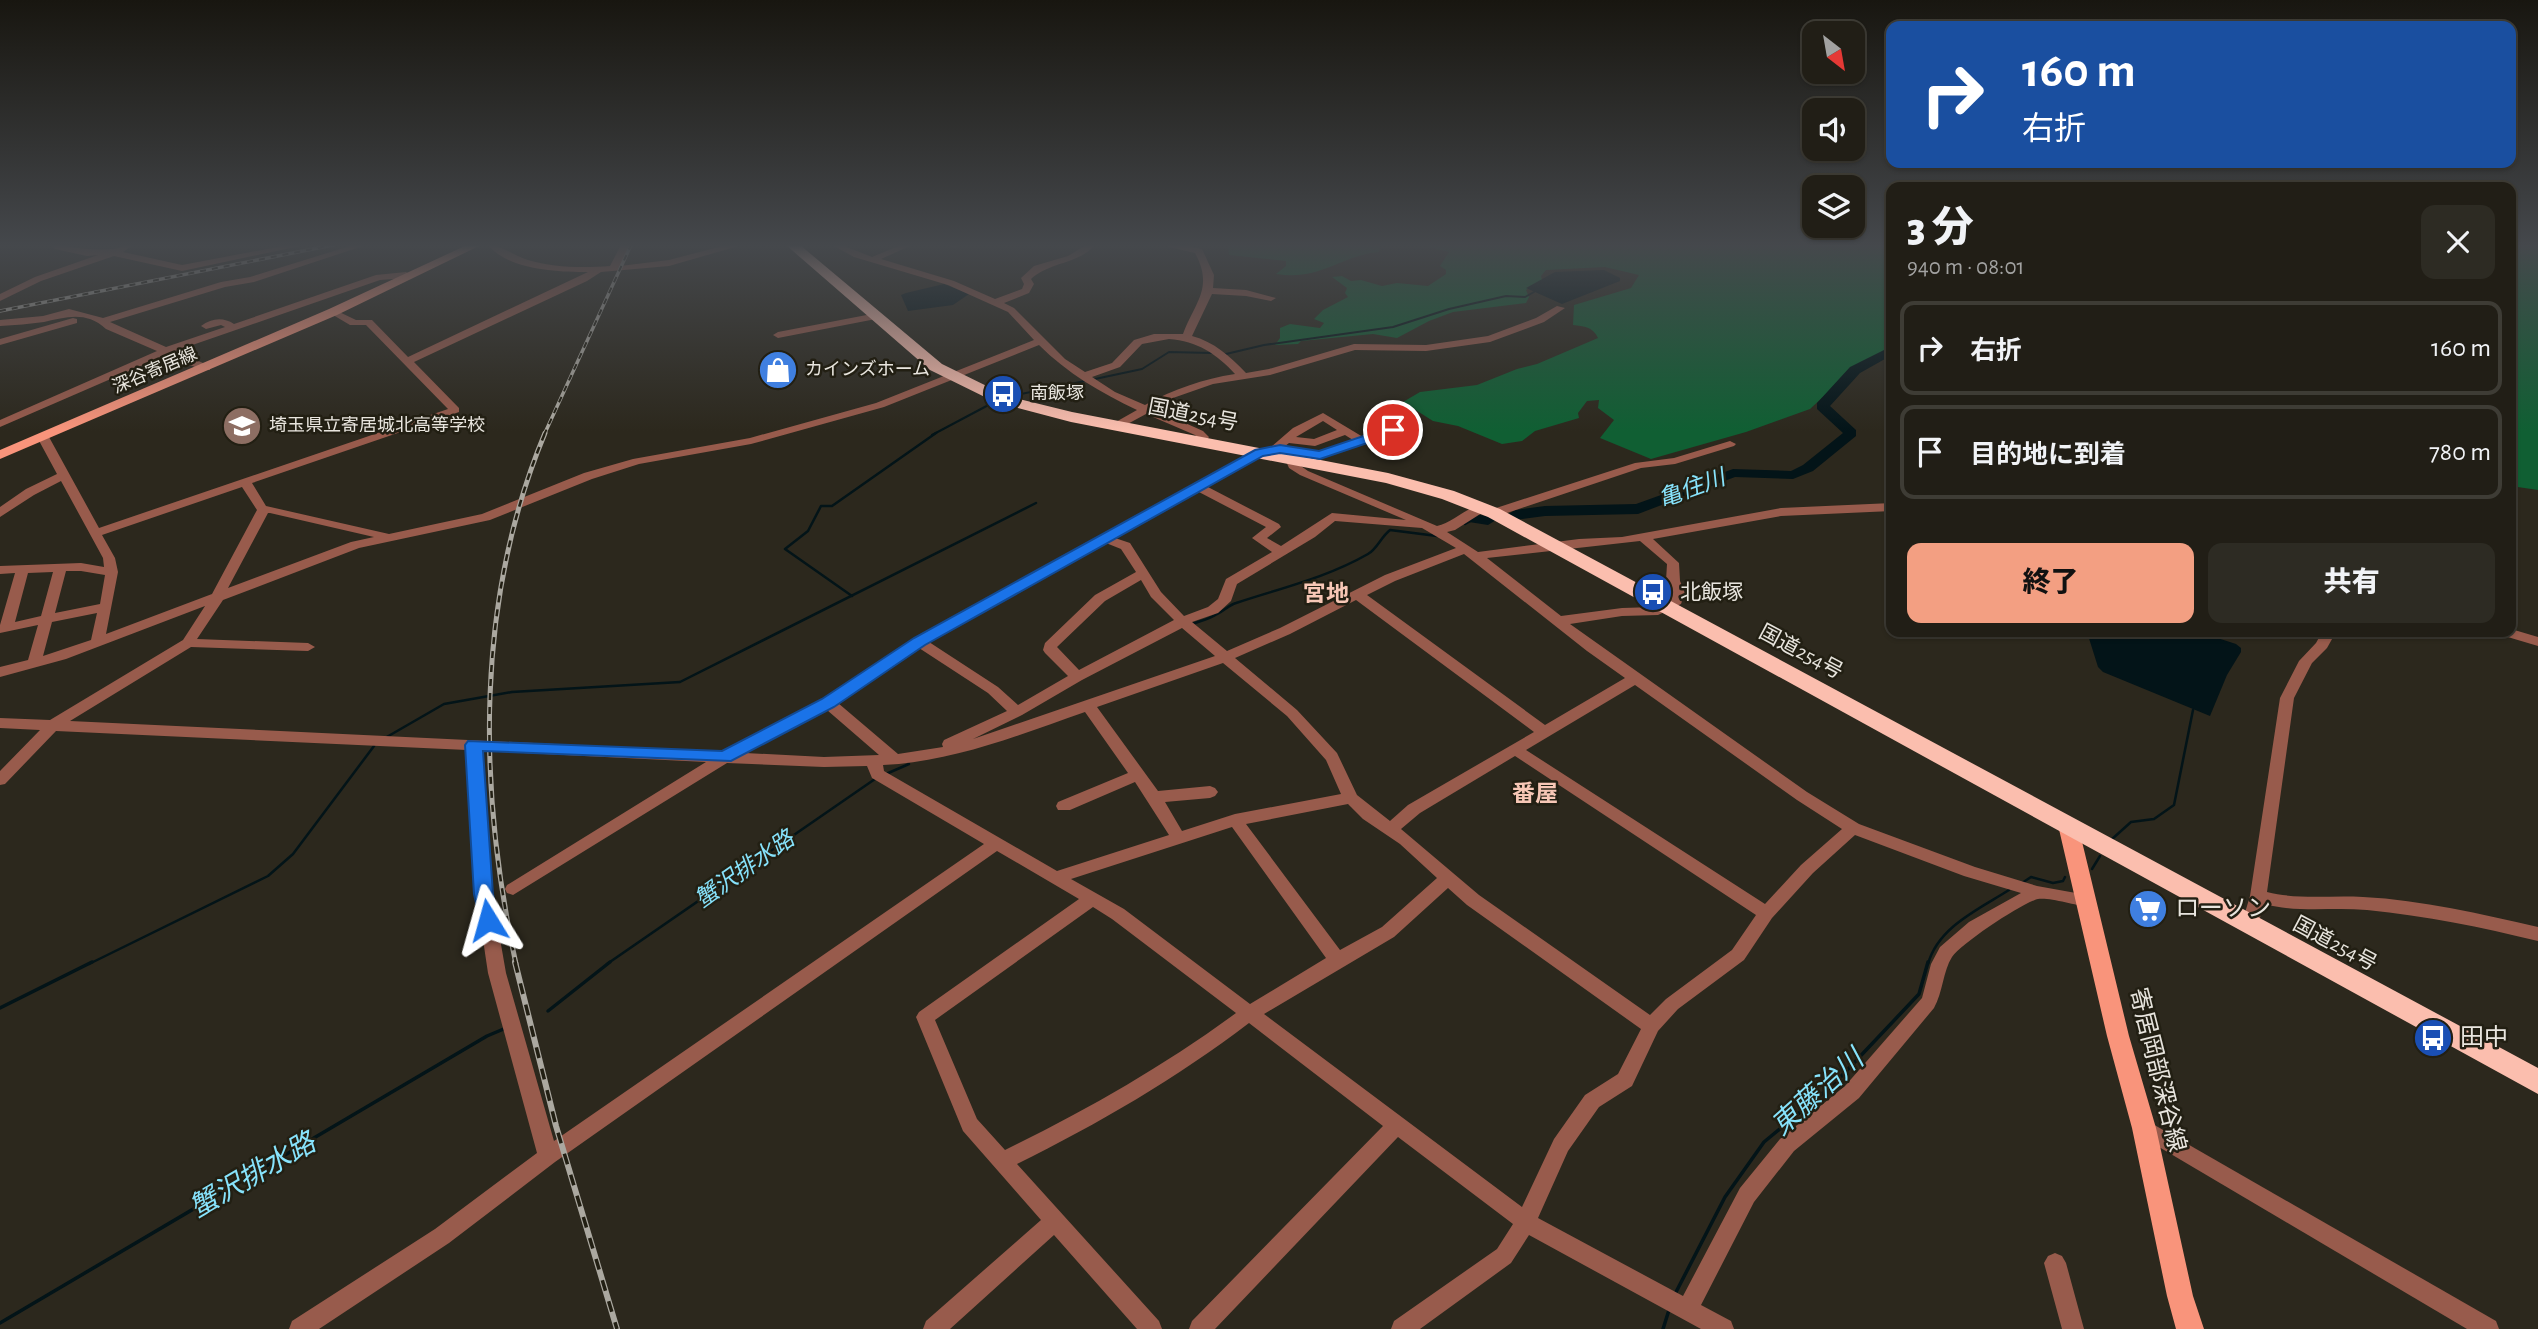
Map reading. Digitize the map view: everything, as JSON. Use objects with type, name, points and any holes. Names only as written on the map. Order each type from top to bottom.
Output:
[{"type":"highway","name":"国道254号","points":[[866,307],[936,368],[1023,406],[1201,441],[1278,450],[1448,495],[1488,511],[1556,545],[2538,1082]]},
{"type":"main road","name":"深谷寄居線","points":[[0,455],[206,369],[343,307]]},
{"type":"main road","name":"寄居岡部深谷線","points":[[2068,825],[2118,1036],[2144,1128],[2180,1296],[2190,1329]]},
{"type":"street","points":[[103,321],[149,307]]},
{"type":"street","points":[[0,424],[166,351],[293,307]]},
{"type":"street","points":[[408,361],[523,307]]},
{"type":"street","points":[[1003,307],[1017,314],[1061,361],[1111,394],[1199,433],[1203,437],[1201,441]]},
{"type":"street","points":[[1188,335],[1200,307]]},
{"type":"street","points":[[1118,425],[1142,409],[1188,387],[1270,372],[1354,347],[1426,348],[1490,339],[1540,320],[1560,308]]},
{"type":"street","points":[[0,323],[43,319],[69,312],[103,321],[110,327],[206,369]]},
{"type":"street","points":[[95,533],[455,410],[368,322],[354,323],[333,312]]},
{"type":"street","points":[[778,335],[877,316]]},
{"type":"street","points":[[0,342],[85,317]]},
{"type":"street","points":[[206,326],[222,321],[233,328]]},
{"type":"street","points":[[1084,376],[1116,365],[1138,342],[1188,335],[1224,355],[1243,376]]},
{"type":"street","points":[[0,672],[34,664],[216,600],[355,545],[486,517],[637,461],[751,441],[880,404],[1042,340]]},
{"type":"street","points":[[513,889],[724,757],[828,703],[919,642],[1198,487],[1278,450],[1323,416],[1360,440]]},
{"type":"street","points":[[1278,450],[1320,455],[1413,424]]},
{"type":"street","points":[[1278,450],[1315,443],[1346,431]]},
{"type":"street","points":[[43,437],[109,558],[112,572],[97,642]]},
{"type":"street","points":[[933,754],[1017,712],[1182,621],[1213,610],[1224,601],[1231,582],[1311,534],[1332,517],[1431,528],[1451,527],[1488,511],[1563,488],[1639,466],[1675,461],[1730,444]]},
{"type":"street","points":[[1278,450],[1304,473],[1431,528],[1470,553],[1636,678],[1853,828],[1970,872],[2037,892],[2087,901]]},
{"type":"street","points":[[0,513],[30,492],[63,476]]},
{"type":"street","points":[[245,482],[262,509],[386,537]]},
{"type":"street","points":[[1198,487],[1275,527],[1258,538],[1280,551]]},
{"type":"street","points":[[0,723],[824,762],[895,760],[976,744],[1225,657],[1358,596],[1390,578],[1470,553],[1644,538],[1781,512],[1886,507]]},
{"type":"street","points":[[0,780],[53,726],[188,643],[216,600],[262,509]]},
{"type":"street","points":[[1558,621],[1622,612],[1658,611],[1678,598],[1672,581],[1673,563],[1644,538]]},
{"type":"street","points":[[1107,539],[1126,546],[1156,594],[1182,621],[1292,713],[1332,757],[1351,798],[1474,900],[1651,1026]]},
{"type":"street","points":[[0,570],[61,567],[112,572]]},
{"type":"street","points":[[34,664],[61,567]]},
{"type":"street","points":[[23,569],[4,628],[105,607]]},
{"type":"street","points":[[1077,677],[1050,650],[1050,646],[1100,598],[1143,573]]},
{"type":"street","points":[[1358,596],[1543,731]]},
{"type":"street","points":[[2516,635],[2538,642]]},
{"type":"street","points":[[2250,926],[2258,896],[2287,698],[2306,661],[2326,637]]},
{"type":"street","points":[[919,642],[993,690],[1017,712]]},
{"type":"street","points":[[188,643],[309,647]]},
{"type":"street","points":[[1390,830],[1414,809],[1636,678]]},
{"type":"street","points":[[828,703],[895,760]]},
{"type":"street","points":[[1088,706],[1154,797],[1179,839]]},
{"type":"street","points":[[474,745],[484,894],[497,973],[548,1156]]},
{"type":"street","points":[[1514,749],[1766,914]]},
{"type":"street","points":[[874,761],[877,774],[1118,914],[1526,1222],[1723,1329]]},
{"type":"street","points":[[1064,806],[1138,775]]},
{"type":"street","points":[[1154,797],[1210,792]]},
{"type":"street","points":[[1056,877],[1235,820],[1351,798]]},
{"type":"street","points":[[1235,820],[1337,960]]},
{"type":"street","points":[[1402,1329],[1504,1256],[1526,1222],[1561,1145],[1592,1101],[1625,1080],[1651,1026],[1672,1004],[1738,955],[1766,914],[1807,869],[1853,828]]},
{"type":"street","points":[[299,1329],[442,1236],[548,1156],[997,843]]},
{"type":"street","points":[[1002,1161],[1060,1133],[1197,1052],[1248,1014],[1388,932],[1448,878]]},
{"type":"street","points":[[1687,1310],[1747,1195],[1787,1145],[1852,1092],[1928,1003],[1936,991],[1938,971],[1946,952],[1961,937],[2037,892]]},
{"type":"street","points":[[2258,896],[2286,903],[2363,903],[2436,911],[2538,934]]},
{"type":"street","points":[[1092,899],[925,1017],[970,1125],[1151,1329]]},
{"type":"street","points":[[1200,1329],[1397,1125]]},
{"type":"street","points":[[2144,1128],[2488,1329]]},
{"type":"street","points":[[934,1329],[1054,1220]]},
{"type":"street","points":[[2055,1264],[2073,1329]]},
{"type":"green space","points":[[1329,307],[1493,307],[1453,312],[1397,338],[1373,334],[1275,345],[1280,338],[1280,328],[1290,324],[1320,328],[1324,323],[1314,319]]},
{"type":"green space","points":[[1574,307],[1886,307],[1886,350],[1852,370],[1810,409],[1746,432],[1651,459],[1600,438],[1614,420],[1598,408],[1599,400],[1587,401],[1578,413],[1579,418],[1535,431],[1522,441],[1502,444],[1458,426],[1433,421],[1403,402],[1420,392],[1477,385],[1537,364],[1598,338],[1591,329],[1573,325]]},
{"type":"green space","points":[[2516,307],[2538,307],[2538,490],[2516,487]]},
{"type":"shaded area","points":[[906,307],[938,307],[908,311]]},
{"type":"shaded area","points":[[2089,637],[2214,637],[2241,648],[2210,716],[2103,672],[2098,667]]},
{"type":"waterway","points":[[1226,354],[1264,345],[1393,327],[1458,307]]},
{"type":"waterway","points":[[1095,379],[1142,369],[1169,352],[1212,353]]},
{"type":"waterway","name":"亀住川","points":[[1515,515],[1545,511],[1638,509],[1733,473],[1793,475],[1808,468],[1851,433],[1822,406],[1855,370],[1886,353]]},
{"type":"waterway","points":[[1006,397],[1085,381]]},
{"type":"waterway","points":[[932,435],[996,401]]},
{"type":"waterway","points":[[852,596],[785,549],[808,531],[821,506],[832,506],[936,433]]},
{"type":"waterway","points":[[852,596],[1036,503]]},
{"type":"waterway","name":"蟹沢排水路","points":[[1465,524],[1474,519]]},
{"type":"waterway","name":"亀住川","points":[[1474,519],[1488,520]]},
{"type":"waterway","name":"蟹沢排水路","points":[[1192,624],[1233,604],[1320,576],[1352,562],[1371,552],[1390,530],[1437,536]]},
{"type":"waterway","points":[[385,738],[444,704],[512,692],[680,682],[852,596]]},
{"type":"waterway","points":[[2111,840],[2131,822],[2154,819],[2174,805],[2193,710]]},
{"type":"waterway","points":[[89,964],[268,876],[293,854],[374,746]]},
{"type":"waterway","name":"蟹沢排水路","points":[[886,774],[909,764]]},
{"type":"waterway","name":"蟹沢排水路","points":[[607,964],[875,779]]},
{"type":"waterway","points":[[2092,869],[2100,856]]},
{"type":"waterway","points":[[2022,883],[2031,877],[2053,883],[2063,881],[2065,877]]},
{"type":"waterway","name":"東藤治川","points":[[1928,964],[1933,951],[1950,929],[2009,890]]},
{"type":"waterway","points":[[0,1008],[92,962]]},
{"type":"waterway","name":"蟹沢排水路","points":[[548,1011],[610,962]]},
{"type":"waterway","name":"東藤治川","points":[[1675,1294],[1725,1197],[1764,1142],[1834,1084],[1919,994],[1928,962]]},
{"type":"waterway","name":"蟹沢排水路","points":[[0,1323],[487,1036],[506,1028]]},
{"type":"waterway","name":"東藤治川","points":[[1663,1329],[1669,1310]]},
{"type":"railway","points":[[0,311],[20,307]]},
{"type":"railway","points":[[544,435],[603,307]]},
{"type":"railway","points":[[516,964],[503,898],[495,831],[490,763],[490,696],[495,629],[506,562],[522,497],[545,433]]},
{"type":"railway","points":[[515,962],[556,1126],[617,1329]]},
{"type":"place","name":"カインズホーム","points":[[778,370]]},
{"type":"place","name":"南飯塚","points":[[1003,394]]},
{"type":"place","name":"埼玉県立寄居城北高等学校","points":[[242,426]]},
{"type":"place","name":"北飯塚","points":[[1653,592]]},
{"type":"place","name":"ローソン","points":[[2148,909]]},
{"type":"place","name":"田中","points":[[2433,1038]]},
{"type":"district","name":"宮地","points":[[1326,594]]},
{"type":"district","name":"番屋","points":[[1535,794]]},
{"type":"route","points":[[488,920],[474,745],[724,757],[828,703],[919,642],[1259,452],[1280,449],[1320,455],[1393,430]]}]
